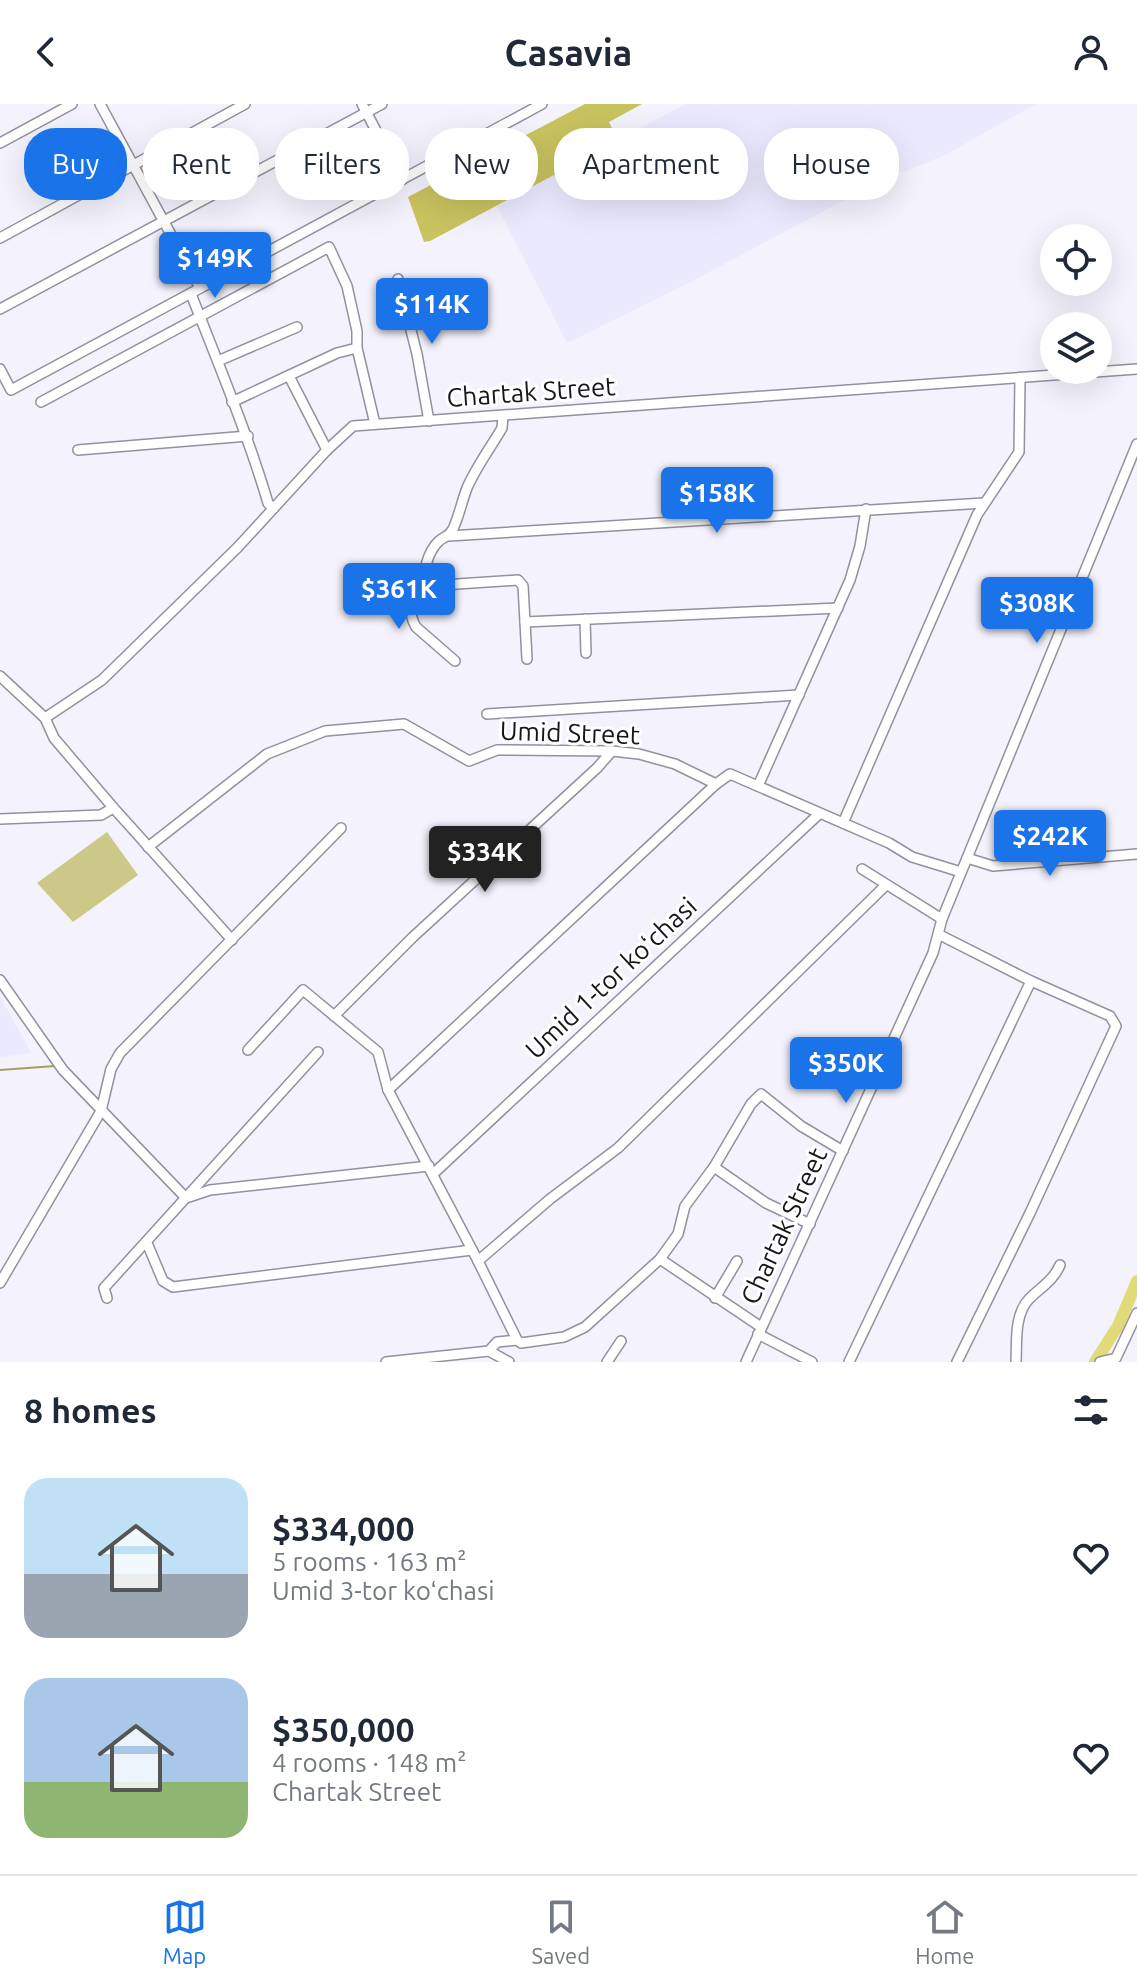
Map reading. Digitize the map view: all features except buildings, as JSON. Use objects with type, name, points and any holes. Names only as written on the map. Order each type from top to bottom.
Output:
[{"type":"street","points":[[48,104],[53,114]]},
{"type":"street","points":[[0,143],[72,104]]},
{"type":"street","points":[[100,104],[165,220],[196,291],[200,317],[248,436],[268,503],[273,509]]},
{"type":"street","points":[[0,238],[245,104]]},
{"type":"street","points":[[0,309],[364,108],[382,104]]},
{"type":"street","points":[[409,176],[542,104]]},
{"type":"street","points":[[364,108],[375,128]]},
{"type":"street","points":[[0,369],[11,390],[365,200]]},
{"type":"street","points":[[41,402],[329,247],[347,286],[357,331],[357,348],[375,424]]},
{"type":"street","points":[[398,279],[417,354],[429,421]]},
{"type":"street","points":[[218,361],[297,327]]},
{"type":"street","points":[[232,402],[337,353],[357,348]]},
{"type":"street","name":"Chartak Street","points":[[45,718],[102,680],[238,547],[353,426],[1137,369]]},
{"type":"street","points":[[289,376],[327,450]]},
{"type":"street","points":[[843,823],[984,503],[1019,452],[1020,379]]},
{"type":"street","points":[[449,536],[468,487],[502,428],[503,416]]},
{"type":"street","points":[[78,450],[248,436]]},
{"type":"street","name":"Chartak Street","points":[[746,1362],[940,935],[942,919],[1137,444]]},
{"type":"street","points":[[455,661],[411,620],[411,605],[437,544],[449,536],[984,503]]},
{"type":"street","points":[[758,786],[838,608],[860,546],[866,509]]},
{"type":"street","points":[[423,580],[430,587],[518,580],[523,586],[527,659]]},
{"type":"street","points":[[525,622],[838,608]]},
{"type":"street","points":[[585,619],[586,653]]},
{"type":"street","points":[[0,676],[45,718],[54,738],[232,940]]},
{"type":"street","points":[[487,714],[799,695]]},
{"type":"street","name":"Umid Street","points":[[148,847],[267,754],[325,731],[404,724],[469,761],[497,750],[612,751],[639,754],[675,764],[716,784],[729,774],[889,843],[912,857],[961,872]]},
{"type":"street","points":[[334,1016],[413,937],[612,751]]},
{"type":"street","points":[[388,1090],[716,784]]},
{"type":"street","points":[[0,819],[101,815],[113,808]]},
{"type":"street","name":"Umid 1-tor koʻchasi","points":[[431,1170],[819,814]]},
{"type":"street","points":[[0,1283],[101,1111],[111,1069],[120,1053],[341,828]]},
{"type":"street","points":[[967,858],[993,866],[1137,854]]},
{"type":"street","points":[[862,869],[942,919]]},
{"type":"street","points":[[478,1261],[550,1199],[618,1148],[886,885]]},
{"type":"street","points":[[940,935],[1110,1016],[1116,1026],[957,1362]]},
{"type":"street","points":[[0,980],[61,1066],[186,1198]]},
{"type":"street","points":[[849,1362],[1031,981]]},
{"type":"street","points":[[248,1050],[303,990],[378,1052],[388,1090],[521,1343],[554,1339],[585,1327],[660,1259],[678,1234],[685,1206],[714,1167],[751,1104],[761,1094],[801,1126],[843,1151]]},
{"type":"street","points":[[107,1298],[104,1288],[318,1052]]},
{"type":"street","points":[[714,1167],[766,1203],[810,1224]]},
{"type":"street","points":[[186,1198],[210,1190],[431,1170]]},
{"type":"street","points":[[147,1243],[163,1281],[173,1287],[472,1250]]},
{"type":"street","points":[[660,1259],[760,1331],[812,1362]]},
{"type":"street","points":[[715,1298],[737,1261]]},
{"type":"street","points":[[1016,1362],[1020,1314],[1027,1301],[1051,1280],[1060,1265]]},
{"type":"street","points":[[1100,1362],[1116,1358],[1137,1313]]},
{"type":"street","points":[[489,1351],[497,1342],[517,1340]]},
{"type":"street","points":[[607,1362],[621,1341]]},
{"type":"street","points":[[386,1362],[489,1351],[509,1362]]},
{"type":"shaded area","points":[[585,104],[642,104],[609,122],[612,128],[554,128],[554,175],[538,184],[538,129]]},
{"type":"shaded area","points":[[685,104],[1036,104],[945,155],[899,174],[899,128],[764,128],[764,200],[844,200],[567,343],[497,206],[508,200],[538,200],[538,184],[554,175],[554,200],[748,200],[748,128],[641,128]]},
{"type":"shaded area","points":[[425,188],[425,200],[507,200],[424,242],[409,196]]},
{"type":"shaded area","points":[[107,832],[138,875],[73,922],[37,883]]},
{"type":"shaded area","points":[[0,996],[31,1053],[0,1057]]},
{"type":"waterway","points":[[0,1070],[55,1066]]},
{"type":"waterway","points":[[1095,1362],[1118,1326],[1137,1281]]}]
